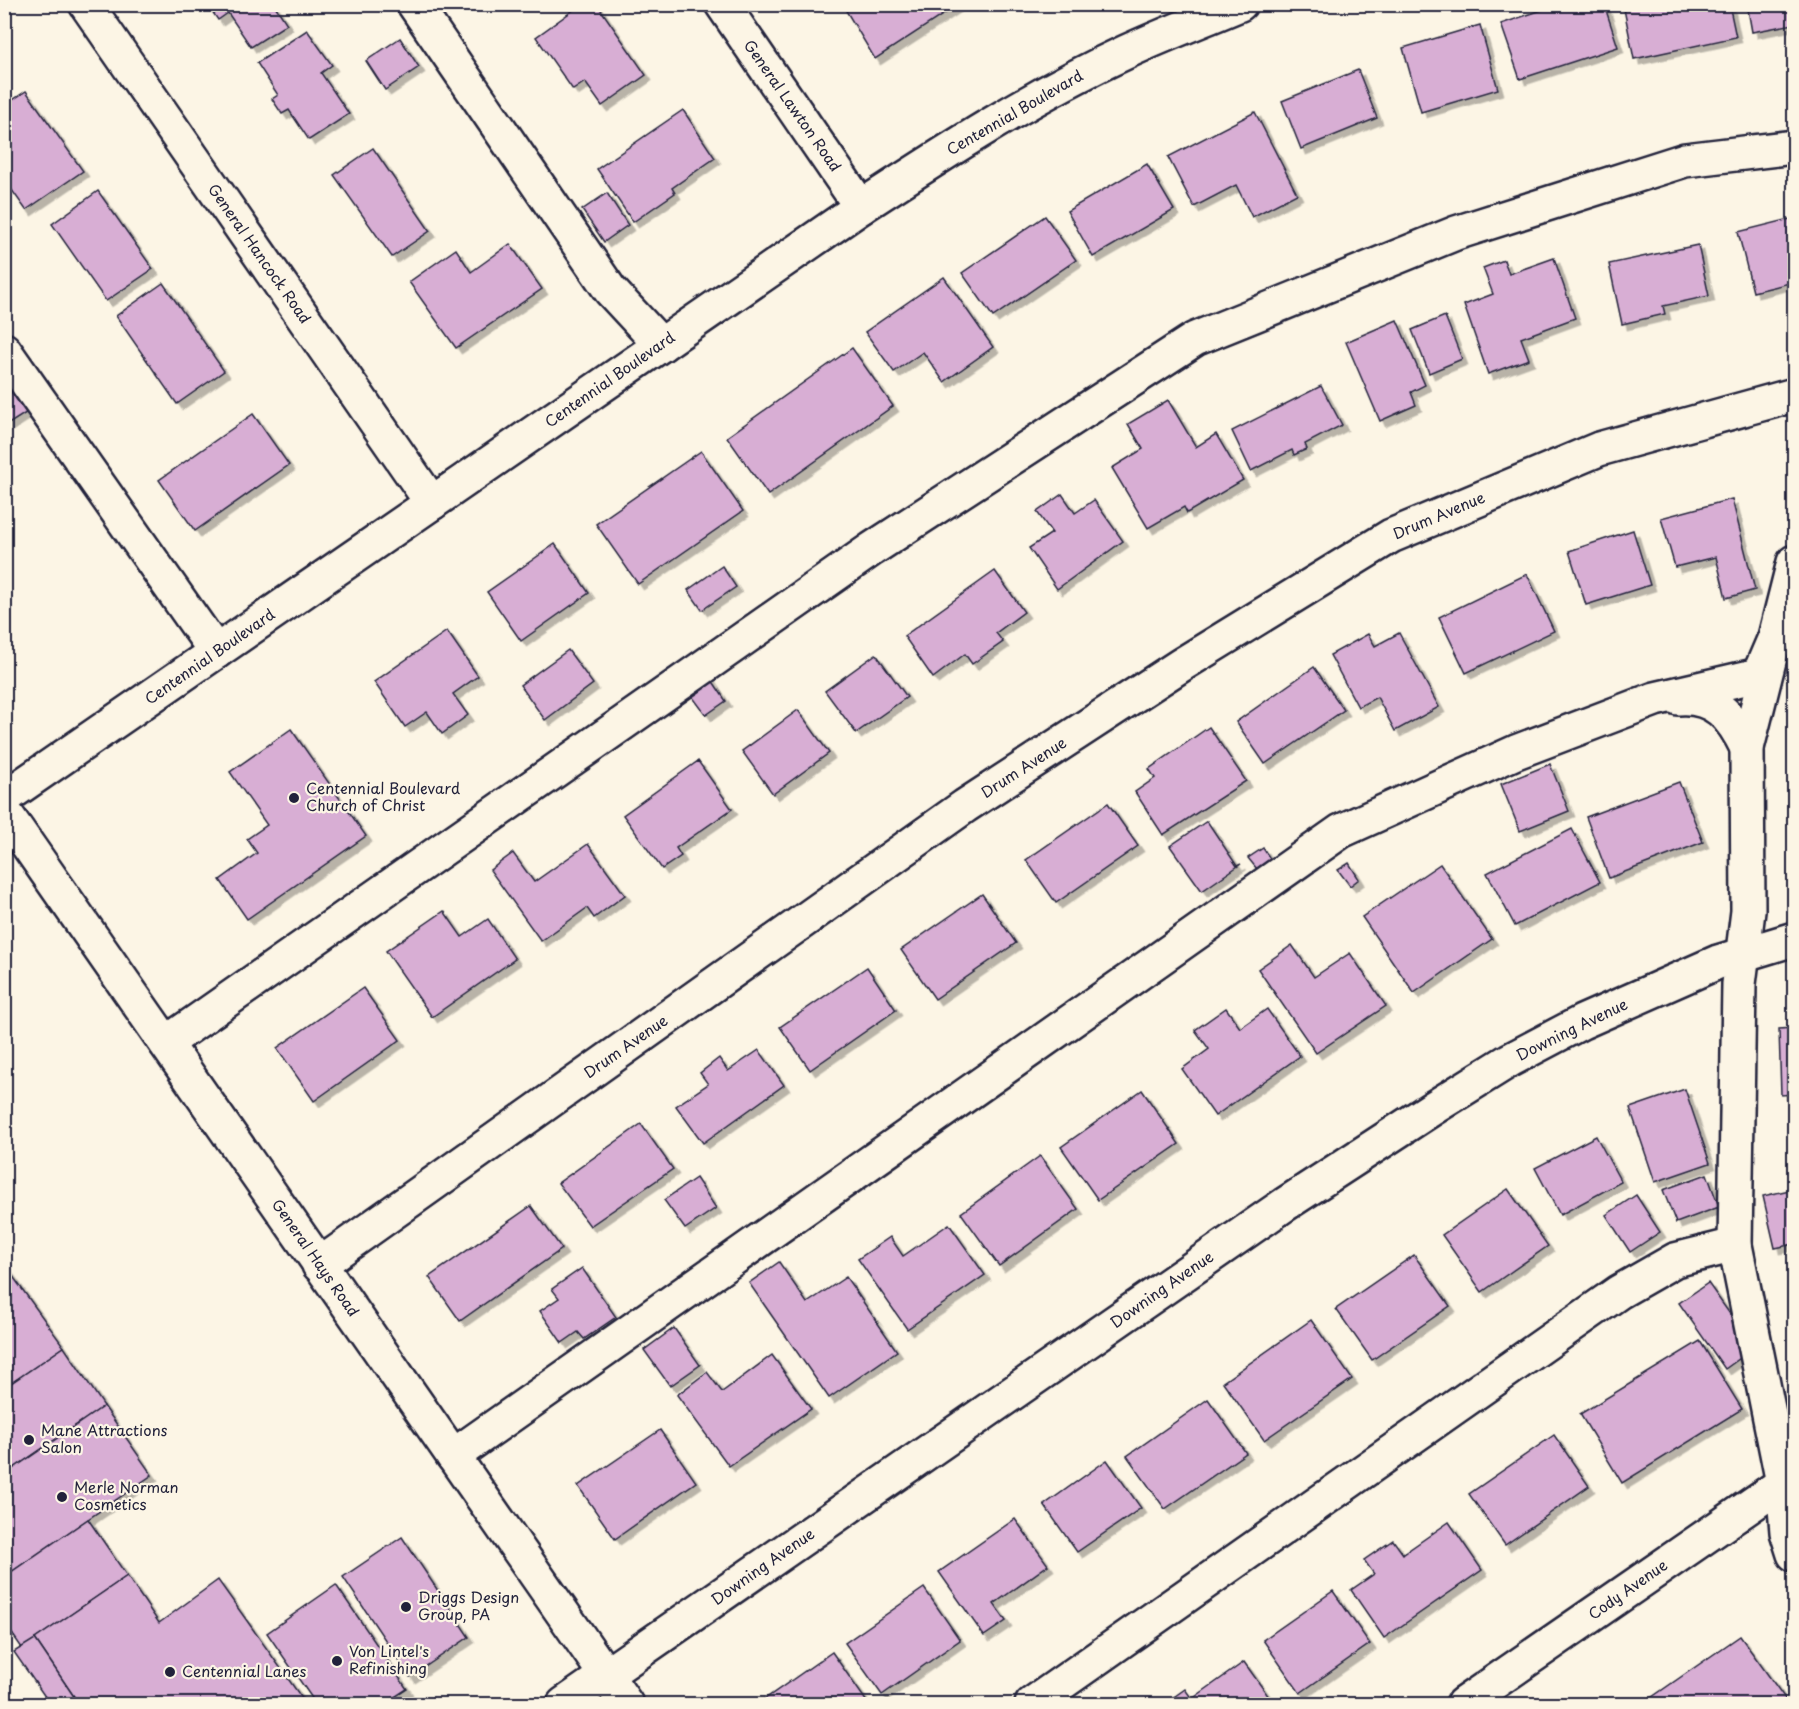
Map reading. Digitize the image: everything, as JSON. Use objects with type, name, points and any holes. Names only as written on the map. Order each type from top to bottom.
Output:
[{"type":"street","name":"General Hancock Road","points":[[86,4],[432,503]]},
{"type":"street","points":[[414,4],[610,290],[661,345]]},
{"type":"street","name":"General Lawton Road","points":[[722,4],[861,207]]},
{"type":"street","name":"Centennial Boulevard","points":[[4,798],[861,207],[951,148],[1045,94],[1125,52],[1239,4]]},
{"type":"street","points":[[166,1043],[872,549],[1195,339],[1478,226],[1685,160],[1794,147]]},
{"type":"street","points":[[4,350],[216,652]]},
{"type":"street","name":"Drum Avenue","points":[[319,1264],[962,808],[1181,665],[1391,536],[1599,449],[1794,395]]},
{"type":"street","points":[[1794,562],[1747,748],[1748,911],[1739,1002],[1736,1190],[1736,1245],[1749,1312],[1789,1481],[1787,1532],[1794,1554]]},
{"type":"street","points":[[453,1456],[1341,831],[1516,752],[1655,699],[1754,676],[1761,670],[1773,642]]},
{"type":"street","points":[[1655,699],[1690,697],[1717,705],[1730,716],[1747,748]]},
{"type":"street","name":"General Hays Road","points":[[4,811],[626,1704]]},
{"type":"street","name":"Downing Avenue","points":[[564,1704],[1284,1205],[1510,1060],[1572,1026],[1718,962],[1794,939]]},
{"type":"street","points":[[1032,1704],[1619,1292],[1700,1247],[1720,1229],[1728,1217],[1736,1190]]},
{"type":"street","points":[[1675,1260],[1736,1245]]},
{"type":"street","points":[[1675,1260],[1720,1268],[1736,1284],[1749,1312]]},
{"type":"street","name":"Cody Avenue","points":[[1463,1704],[1789,1481]]},
{"type":"building","points":[[207,4],[274,4],[287,24],[251,47],[228,13],[218,20]]},
{"type":"building","points":[[582,4],[597,4],[646,75],[602,106],[585,82],[573,90],[536,37]]},
{"type":"building","points":[[842,4],[957,4],[958,5],[875,59]]},
{"type":"building","points":[[1559,4],[1604,4],[1618,47],[1520,79],[1501,24]]},
{"type":"building","points":[[1623,4],[1729,4],[1736,37],[1634,59]]},
{"type":"building","points":[[1747,4],[1794,4],[1794,24],[1752,32]]},
{"type":"building","points":[[1480,25],[1498,89],[1421,112],[1403,48]]},
{"type":"building","points":[[307,30],[332,65],[321,73],[349,114],[309,140],[289,110],[282,114],[272,99],[278,95],[257,63]]},
{"type":"building","points":[[400,38],[419,67],[385,90],[366,61]]},
{"type":"building","points":[[1358,70],[1377,118],[1301,149],[1282,101]]},
{"type":"building","points":[[26,91],[83,171],[26,210],[4,179],[4,106]]},
{"type":"building","points":[[683,110],[715,158],[672,188],[675,193],[633,222],[597,169]]},
{"type":"building","points":[[1255,112],[1297,194],[1252,217],[1236,185],[1194,207],[1168,157]]},
{"type":"building","points":[[373,148],[430,231],[392,257],[334,175]]},
{"type":"building","points":[[1147,164],[1174,210],[1093,257],[1067,211]]},
{"type":"building","points":[[98,191],[153,269],[106,301],[52,224]]},
{"type":"building","points":[[607,193],[628,225],[604,242],[582,210]]},
{"type":"building","points":[[1045,216],[1076,260],[993,317],[962,273]]},
{"type":"building","points":[[1794,218],[1794,282],[1753,292],[1738,232]]},
{"type":"building","points":[[510,244],[542,289],[456,348],[409,282],[456,249],[471,272]]},
{"type":"building","points":[[1698,245],[1709,296],[1663,306],[1665,314],[1622,324],[1609,264]]},
{"type":"building","points":[[1554,258],[1575,318],[1521,338],[1529,359],[1488,374],[1464,305],[1493,294],[1483,268],[1504,260],[1509,274]]},
{"type":"building","points":[[944,277],[993,347],[944,382],[923,352],[894,372],[865,332]]},
{"type":"building","points":[[163,283],[224,371],[177,404],[116,316]]},
{"type":"building","points":[[1445,316],[1462,359],[1429,373],[1412,330]]},
{"type":"building","points":[[1397,320],[1425,385],[1411,392],[1416,405],[1380,421],[1346,342]]},
{"type":"building","points":[[852,348],[893,406],[768,495],[727,437]]},
{"type":"building","points":[[4,376],[29,411],[4,427]]},
{"type":"building","points":[[1321,386],[1342,425],[1305,444],[1307,449],[1294,455],[1292,450],[1251,471],[1232,431]]},
{"type":"building","points":[[1168,400],[1196,447],[1216,434],[1243,480],[1187,513],[1184,507],[1148,528],[1112,468],[1143,449],[1128,424]]},
{"type":"building","points":[[253,414],[289,465],[195,531],[159,480]]},
{"type":"building","points":[[701,451],[743,511],[638,584],[596,524]]},
{"type":"building","points":[[1062,494],[1075,513],[1094,500],[1123,541],[1057,589],[1029,548],[1052,533],[1037,512]]},
{"type":"building","points":[[1732,499],[1755,590],[1726,598],[1716,557],[1675,567],[1661,518]]},
{"type":"building","points":[[1633,530],[1650,585],[1586,605],[1569,551]]},
{"type":"building","points":[[555,544],[589,593],[521,641],[487,592]]},
{"type":"building","points":[[722,566],[736,587],[702,610],[688,590]]},
{"type":"building","points":[[995,571],[1024,612],[996,633],[1003,642],[972,664],[965,654],[933,678],[904,636]]},
{"type":"building","points":[[1527,574],[1554,631],[1466,673],[1439,617]]},
{"type":"building","points":[[447,631],[478,676],[453,694],[468,715],[442,734],[427,712],[405,727],[374,682]]},
{"type":"building","points":[[1399,633],[1439,707],[1395,731],[1377,697],[1358,707],[1330,655],[1368,634],[1375,646]]},
{"type":"building","points":[[568,650],[593,684],[545,720],[520,685]]},
{"type":"building","points":[[876,654],[907,697],[856,733],[825,691]]},
{"type":"building","points":[[1314,667],[1344,710],[1265,764],[1236,722]]},
{"type":"building","points":[[710,677],[726,701],[706,715],[689,692]]},
{"type":"building","points":[[798,710],[829,753],[773,794],[742,751]]},
{"type":"building","points":[[1209,727],[1246,781],[1163,835],[1135,792],[1155,778],[1149,769]]},
{"type":"building","name":"Centennial Boulevard Church of Christ","points":[[291,729],[366,836],[247,919],[220,880],[257,853],[247,839],[267,825],[230,772]]},
{"type":"building","points":[[698,761],[732,809],[676,848],[681,856],[662,869],[623,815]]},
{"type":"building","points":[[1550,764],[1569,811],[1520,831],[1501,784]]},
{"type":"building","points":[[1679,782],[1703,842],[1609,878],[1586,817]]},
{"type":"building","points":[[1108,803],[1138,846],[1056,903],[1026,860]]},
{"type":"building","points":[[1207,821],[1237,866],[1241,864],[1202,891],[1170,846]]},
{"type":"building","points":[[1572,829],[1600,882],[1515,926],[1487,873]]},
{"type":"building","points":[[588,844],[625,895],[594,918],[587,908],[541,941],[490,870],[513,853],[534,882]]},
{"type":"building","points":[[1263,848],[1271,860],[1257,869],[1248,858]]},
{"type":"building","points":[[1349,863],[1359,879],[1350,886],[1338,870]]},
{"type":"building","points":[[1440,864],[1492,939],[1414,993],[1362,917]]},
{"type":"building","points":[[982,894],[1016,943],[935,999],[901,950]]},
{"type":"building","points":[[444,911],[462,937],[488,919],[515,959],[432,1017],[386,951]]},
{"type":"building","points":[[1292,945],[1314,977],[1350,953],[1386,1006],[1316,1053],[1258,969]]},
{"type":"building","points":[[867,967],[896,1010],[810,1070],[780,1027]]},
{"type":"building","points":[[363,988],[400,1040],[314,1101],[277,1048]]},
{"type":"building","points":[[1226,1008],[1240,1028],[1267,1009],[1300,1056],[1215,1116],[1182,1069],[1209,1049],[1195,1030]]},
{"type":"building","points":[[1794,1028],[1794,1094],[1781,1095],[1779,1029]]},
{"type":"building","points":[[759,1050],[784,1085],[703,1143],[676,1106],[708,1084],[700,1073],[719,1058],[728,1071]]},
{"type":"building","points":[[1685,1089],[1710,1163],[1655,1182],[1630,1108]]},
{"type":"building","points":[[1142,1090],[1179,1144],[1098,1200],[1061,1147]]},
{"type":"building","points":[[641,1124],[673,1169],[590,1226],[558,1183]]},
{"type":"building","points":[[1596,1136],[1621,1182],[1560,1215],[1535,1168]]},
{"type":"building","points":[[1040,1156],[1078,1209],[999,1266],[961,1213]]},
{"type":"building","points":[[1707,1174],[1719,1207],[1676,1223],[1663,1190]]},
{"type":"building","points":[[696,1178],[716,1208],[685,1229],[664,1200]]},
{"type":"building","points":[[1508,1189],[1548,1246],[1482,1292],[1442,1235]]},
{"type":"building","points":[[1794,1189],[1794,1244],[1775,1248],[1763,1196]]},
{"type":"building","points":[[1636,1195],[1660,1232],[1630,1252],[1606,1215]]},
{"type":"building","points":[[531,1206],[562,1249],[460,1321],[429,1277]]},
{"type":"building","points":[[949,1224],[985,1275],[907,1329],[858,1259],[890,1237],[903,1256]]},
{"type":"building","points":[[1414,1255],[1450,1306],[1372,1360],[1336,1309]]},
{"type":"building","points":[[779,1262],[807,1303],[846,1277],[897,1351],[829,1398],[749,1283]]},
{"type":"building","points":[[4,1264],[64,1347],[4,1388]]},
{"type":"building","points":[[582,1268],[616,1317],[584,1339],[578,1332],[562,1343],[540,1311],[559,1298],[552,1289]]},
{"type":"building","points":[[1708,1283],[1754,1348],[1725,1369],[1679,1303]]},
{"type":"building","points":[[1311,1320],[1352,1379],[1264,1440],[1223,1382]]},
{"type":"building","points":[[674,1328],[700,1365],[670,1386],[644,1350]]},
{"type":"building","points":[[1700,1341],[1742,1409],[1622,1483],[1580,1414]]},
{"type":"building","name":"Mane Attractions Salon","points":[[64,1347],[104,1406],[4,1475],[4,1388]]},
{"type":"building","points":[[772,1355],[811,1409],[729,1466],[677,1395],[707,1372],[722,1392]]},
{"type":"building","points":[[1208,1399],[1246,1453],[1165,1509],[1127,1456]]},
{"type":"building","name":"Merle Norman Cosmetics","points":[[104,1406],[152,1475],[4,1577],[4,1475]]},
{"type":"building","points":[[660,1430],[696,1482],[615,1539],[578,1486]]},
{"type":"building","points":[[1554,1435],[1589,1486],[1505,1545],[1469,1494]]},
{"type":"building","points":[[1107,1460],[1141,1508],[1077,1552],[1044,1505]]},
{"type":"building","points":[[88,1519],[127,1576],[22,1648],[4,1622],[4,1577]]},
{"type":"building","points":[[1015,1519],[1048,1565],[994,1604],[1006,1621],[984,1636],[939,1572]]},
{"type":"building","points":[[1449,1522],[1482,1570],[1384,1638],[1351,1590],[1374,1574],[1364,1560],[1393,1540],[1403,1554]]},
{"type":"building","name":"Driggs Design Group, PA","points":[[402,1537],[469,1637],[410,1677],[343,1577]]},
{"type":"building","name":"Centennial Lanes","points":[[127,1576],[159,1623],[218,1580],[306,1704],[79,1704],[35,1639]]},
{"type":"building","name":"Von Lintel's Refinishing","points":[[336,1585],[407,1689],[384,1704],[316,1704],[267,1633]]},
{"type":"building","points":[[924,1588],[960,1640],[882,1695],[845,1643]]},
{"type":"building","points":[[1333,1591],[1370,1644],[1300,1693],[1263,1640]]},
{"type":"building","points":[[1740,1636],[1789,1704],[1642,1704]]},
{"type":"building","points":[[35,1639],[79,1704],[50,1704],[14,1652]]},
{"type":"building","points":[[832,1652],[867,1702],[769,1704],[765,1699]]},
{"type":"building","points":[[1244,1662],[1274,1704],[1164,1704],[1185,1689],[1192,1699]]},
{"type":"place","name":"Centennial Boulevard Church of Christ","points":[[294,798]]},
{"type":"place","name":"Mane Attractions Salon","points":[[29,1440]]},
{"type":"place","name":"Merle Norman Cosmetics","points":[[62,1497]]},
{"type":"place","name":"Driggs Design Group, PA","points":[[406,1607]]},
{"type":"place","name":"Von Lintel's Refinishing","points":[[337,1661]]},
{"type":"place","name":"Centennial Lanes","points":[[170,1672]]}]
